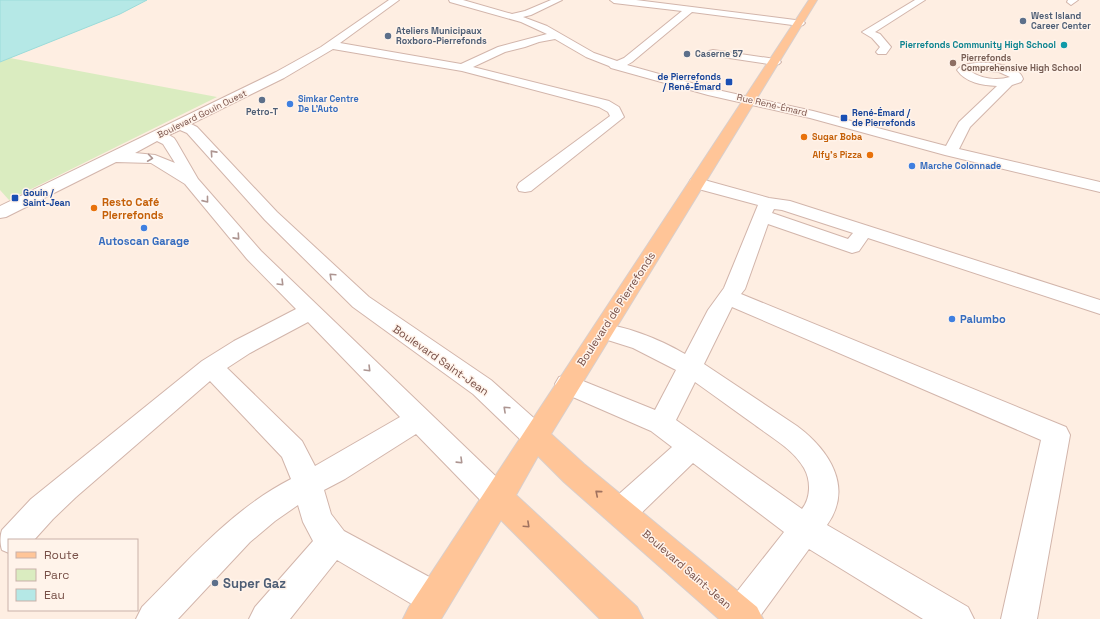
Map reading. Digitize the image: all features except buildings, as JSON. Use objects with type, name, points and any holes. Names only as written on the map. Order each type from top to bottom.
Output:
[{"type":"main road","name":"Boulevard de Pierrefonds","points":[[428,609],[498,498],[534,436],[603,331],[800,23],[813,0]]},
{"type":"main road","name":"Boulevard Saint-Jean","points":[[534,436],[574,473],[742,617]]},
{"type":"main road","points":[[498,498],[626,619]]},
{"type":"street","name":"Boulevard Gouin Ouest","points":[[0,213],[280,75],[330,45],[396,0]]},
{"type":"street","name":"Rue René-Émard","points":[[452,0],[514,16],[538,26],[590,56],[615,66],[661,79],[848,124],[950,152],[1100,187]]},
{"type":"street","points":[[514,16],[528,13],[558,0]]},
{"type":"street","points":[[614,0],[800,23]]},
{"type":"street","points":[[882,52],[886,47],[876,36],[867,32],[921,0]]},
{"type":"street","points":[[708,11],[717,4]]},
{"type":"street","points":[[615,66],[628,60],[690,9]]},
{"type":"street","points":[[878,16],[891,18]]},
{"type":"street","points":[[462,68],[502,49],[520,45],[537,38],[555,36]]},
{"type":"street","points":[[330,45],[462,68],[604,104],[614,110],[617,117],[524,187]]},
{"type":"street","points":[[713,53],[775,62]]},
{"type":"street","points":[[950,152],[964,125],[1008,82]]},
{"type":"street","name":"Boulevard Saint-Jean","points":[[181,125],[192,130],[271,216],[361,302],[482,387],[534,436]]},
{"type":"street","points":[[158,136],[169,142],[182,162],[191,181],[221,219],[254,255],[498,498]]},
{"type":"street","points":[[110,159],[137,157],[153,158],[162,161],[191,181]]},
{"type":"street","points":[[697,183],[852,247],[864,231],[1100,307]]},
{"type":"street","points":[[661,424],[719,310],[734,289],[765,210]]},
{"type":"street","points":[[728,297],[1056,435],[1019,619]]},
{"type":"street","points":[[13,539],[42,509],[66,488],[211,367],[242,347],[310,311]]},
{"type":"street","points":[[603,331],[641,342],[689,367],[793,438],[817,464],[825,488],[824,499],[818,512],[742,617]]},
{"type":"street","points":[[211,367],[292,449],[300,464],[308,485],[315,513],[323,531],[333,540],[428,609]]},
{"type":"street","points":[[568,384],[661,424],[805,529],[956,619]]},
{"type":"street","points":[[154,619],[244,528],[282,498],[335,470],[418,419]]},
{"type":"street","points":[[621,512],[692,446]]},
{"type":"street","points":[[267,619],[333,540]]},
{"type":"street","points":[[0,554],[8,545]]},
{"type":"green space","points":[[10,58],[217,97],[9,200],[0,190],[0,62]]},
{"type":"water","points":[[0,0],[147,0],[120,14],[0,62]]},
{"type":"place","name":"West Island Career Center","points":[[1023,21]]},
{"type":"place","name":"Ateliers Municipaux Roxboro-Pierrefonds","points":[[388,36]]},
{"type":"place","name":"Pierrefonds Community High School","points":[[1064,45]]},
{"type":"place","name":"Caserne 57","points":[[687,54]]},
{"type":"place","name":"Pierrefonds Comprehensive High School","points":[[953,63]]},
{"type":"place","name":"de Pierrefonds / René-Émard","points":[[729,82]]},
{"type":"place","name":"Petro-T","points":[[262,100]]},
{"type":"place","name":"Simkar Centre De L'Auto","points":[[290,104]]},
{"type":"place","name":"René-Émard / de Pierrefonds","points":[[844,118]]},
{"type":"place","name":"Sugar Boba","points":[[804,137]]},
{"type":"place","name":"Alfy's Pizza","points":[[870,155]]},
{"type":"place","name":"Marche Colonnade","points":[[912,166]]},
{"type":"place","name":"Gouin / Saint-Jean","points":[[15,198]]},
{"type":"place","name":"Resto Café Pierrefonds","points":[[94,208]]},
{"type":"place","name":"Autoscan Garage","points":[[144,228]]},
{"type":"place","name":"Palumbo","points":[[952,319]]},
{"type":"place","name":"Super Gaz","points":[[215,583]]}]
